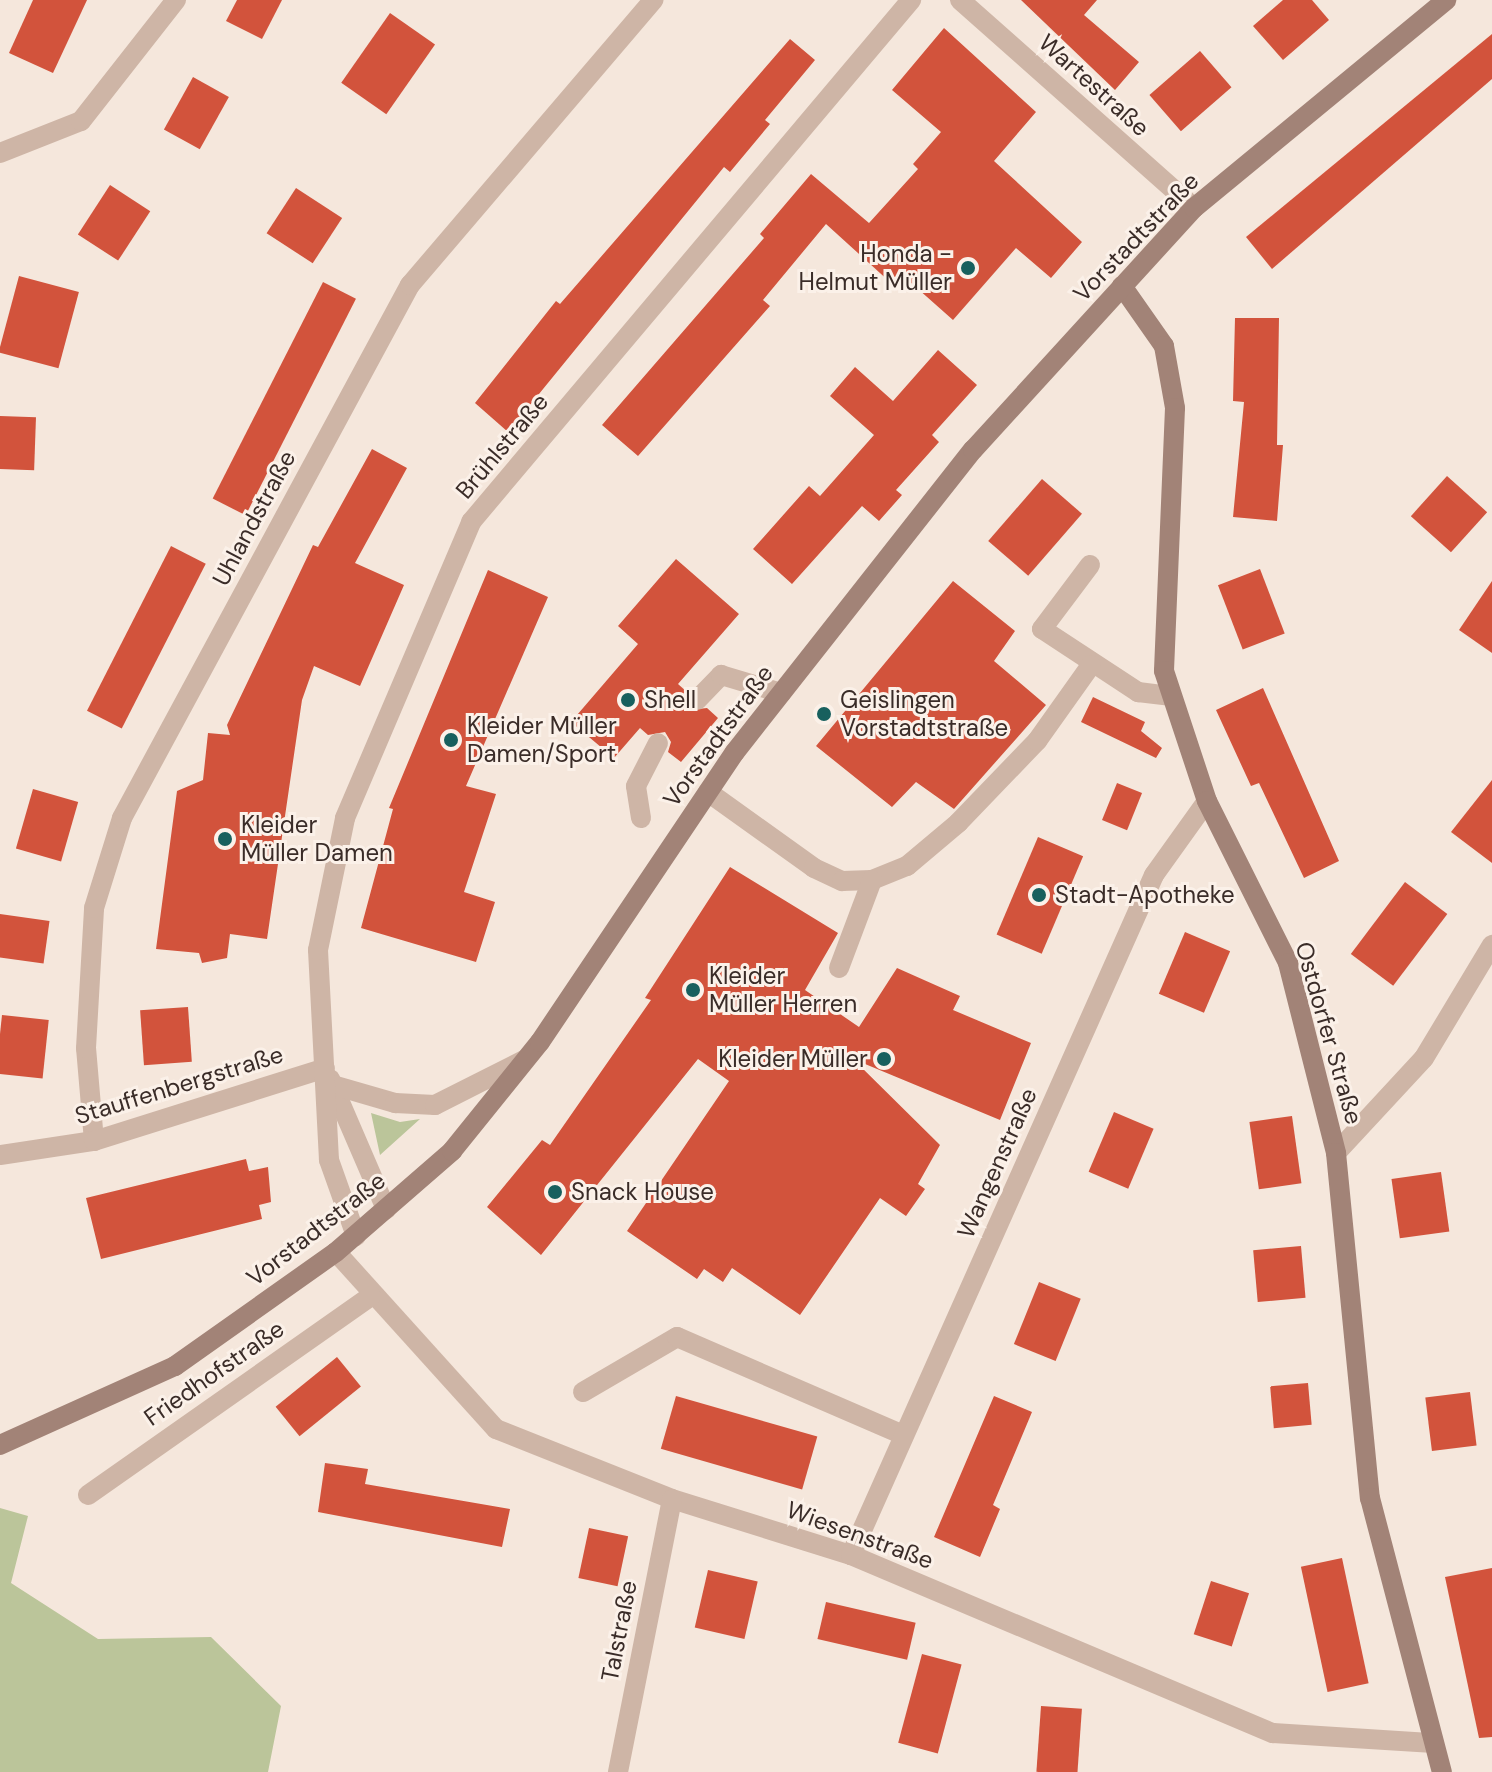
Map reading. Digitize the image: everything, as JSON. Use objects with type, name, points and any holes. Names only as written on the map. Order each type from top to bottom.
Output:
[{"type":"main road","name":"Vorstadtstraße","points":[[0,1445],[175,1366],[336,1252],[452,1151],[528,1057],[708,792],[781,693],[973,450],[1194,208],[1446,0]]},
{"type":"main road","name":"Ostdorfer Straße","points":[[1122,286],[1164,346],[1175,408],[1164,671],[1207,801],[1288,963],[1336,1153],[1370,1498],[1442,1772]]},
{"type":"street","points":[[0,153],[81,121],[176,0]]},
{"type":"street","name":"Uhlandstraße","points":[[94,1141],[86,1048],[94,908],[122,818],[410,285],[653,0]]},
{"type":"street","name":"Brühlstraße","points":[[356,1236],[329,1160],[329,1076],[318,950],[345,818],[471,522],[911,0]]},
{"type":"street","name":"Wartestraße","points":[[960,0],[1194,208]]},
{"type":"street","points":[[1090,565],[1042,629],[1091,665],[1138,692],[1172,696]]},
{"type":"street","points":[[708,792],[814,868],[842,881],[872,880],[907,866],[958,823],[1037,741],[1091,665]]},
{"type":"street","points":[[697,700],[721,675],[781,693]]},
{"type":"street","points":[[641,818],[636,786],[658,743]]},
{"type":"street","name":"Wangenstraße","points":[[851,1555],[1154,875],[1207,801]]},
{"type":"street","points":[[839,968],[872,880]]},
{"type":"street","points":[[1336,1153],[1424,1058],[1492,945]]},
{"type":"street","points":[[329,1076],[395,1103],[435,1105],[479,1087],[528,1057]]},
{"type":"street","name":"Stauffenbergstraße","points":[[0,1155],[94,1141],[329,1076]]},
{"type":"street","name":"Brühlstraße","points":[[329,1076],[386,1209]]},
{"type":"street","name":"Wiesenstraße","points":[[336,1252],[371,1296],[496,1429],[672,1499],[851,1555],[1273,1733],[1434,1743]]},
{"type":"street","name":"Friedhofstraße","points":[[88,1495],[371,1296]]},
{"type":"street","points":[[583,1392],[677,1337],[904,1435]]},
{"type":"street","name":"Talstraße","points":[[618,1772],[672,1499]]},
{"type":"green space","points":[[371,1113],[400,1122],[420,1119],[380,1155]]},
{"type":"green space","points":[[0,1508],[28,1516],[11,1583],[98,1639],[211,1637],[281,1706],[268,1772],[0,1772]]},
{"type":"building","points":[[33,0],[87,0],[53,73],[9,53]]},
{"type":"building","points":[[237,0],[282,0],[262,39],[226,21]]},
{"type":"building","points":[[1021,0],[1097,0],[1084,15],[1139,62],[1115,90]]},
{"type":"building","points":[[1283,0],[1312,0],[1329,20],[1283,60],[1253,26]]},
{"type":"building","points":[[390,13],[435,45],[386,114],[341,83]]},
{"type":"building","points":[[944,28],[1036,112],[994,161],[1082,242],[1051,278],[1016,248],[953,320],[900,273],[891,283],[826,224],[763,300],[770,306],[638,456],[602,425],[764,238],[760,234],[811,174],[869,223],[918,169],[913,164],[941,132],[892,90]]},
{"type":"building","points":[[1492,34],[1492,79],[1272,269],[1246,237]]},
{"type":"building","points":[[790,39],[815,60],[765,120],[770,124],[730,172],[724,167],[508,432],[475,403],[556,301],[560,304]]},
{"type":"building","points":[[1200,51],[1231,87],[1181,131],[1149,95]]},
{"type":"building","points":[[193,77],[229,97],[200,149],[164,129]]},
{"type":"building","points":[[110,185],[150,211],[118,261],[78,234]]},
{"type":"building","points":[[296,188],[342,218],[313,263],[267,233]]},
{"type":"building","points":[[19,276],[79,292],[58,368],[0,353]]},
{"type":"building","points":[[323,282],[356,299],[246,515],[213,499]]},
{"type":"building","points":[[1235,318],[1279,318],[1277,445],[1283,445],[1277,521],[1233,517],[1244,402],[1233,401]]},
{"type":"building","points":[[938,350],[977,385],[932,435],[939,442],[896,490],[902,495],[879,521],[862,506],[792,584],[753,549],[809,486],[820,496],[874,435],[830,396],[855,367],[893,401]]},
{"type":"building","points":[[0,416],[36,417],[34,470],[0,469]]},
{"type":"building","points":[[372,449],[407,468],[355,563],[404,585],[360,686],[314,666],[302,700],[267,939],[230,934],[227,958],[202,963],[199,953],[156,949],[177,791],[203,780],[208,733],[230,735],[227,725],[313,545],[318,547]]},
{"type":"building","points":[[1447,476],[1487,512],[1451,552],[1411,516]]},
{"type":"building","points":[[1042,479],[1082,514],[1028,576],[988,541]]},
{"type":"building","points":[[171,546],[206,564],[122,729],[87,711]]},
{"type":"building","points":[[676,559],[739,614],[678,684],[687,692],[689,710],[707,708],[718,718],[681,762],[668,752],[671,742],[665,732],[648,735],[640,728],[614,758],[571,722],[638,644],[618,626]]},
{"type":"building","points":[[1260,569],[1285,633],[1243,650],[1218,585]]},
{"type":"building","name":"Kleider Müller Damen/Sport","points":[[488,570],[548,597],[466,786],[496,794],[464,892],[495,902],[476,962],[361,928],[393,809],[389,808]]},
{"type":"building","points":[[953,581],[1015,631],[994,661],[1046,705],[954,809],[916,782],[892,807],[816,746]]},
{"type":"building","points":[[1492,581],[1492,653],[1459,630]]},
{"type":"building","points":[[1263,688],[1339,861],[1304,878],[1259,783],[1251,786],[1216,710]]},
{"type":"building","points":[[1093,697],[1145,722],[1141,731],[1162,748],[1156,758],[1081,722]]},
{"type":"building","points":[[1492,780],[1492,863],[1451,832]]},
{"type":"building","points":[[1117,783],[1142,793],[1127,830],[1102,820]]},
{"type":"building","points":[[33,789],[78,802],[61,862],[16,849]]},
{"type":"building","name":"Stadt-Apotheke","points":[[1038,837],[1083,856],[1042,954],[997,935]]},
{"type":"building","points":[[730,867],[838,933],[805,990],[859,1027],[897,968],[960,996],[953,1010],[1031,1043],[1000,1120],[853,1059],[940,1145],[918,1184],[925,1189],[906,1216],[880,1198],[800,1315],[732,1268],[723,1282],[704,1269],[697,1279],[627,1231],[729,1081],[698,1059],[541,1255],[487,1207],[542,1140],[550,1145],[651,1000],[645,998]]},
{"type":"building","points":[[1405,882],[1447,914],[1393,986],[1351,954]]},
{"type":"building","points":[[0,914],[50,921],[44,964],[0,957]]},
{"type":"building","points":[[1185,932],[1230,951],[1204,1013],[1159,994]]},
{"type":"building","points":[[188,1007],[192,1062],[144,1065],[140,1010]]},
{"type":"building","points":[[2,1015],[49,1020],[43,1079],[0,1074]]},
{"type":"building","points":[[1114,1112],[1154,1129],[1128,1189],[1089,1172]]},
{"type":"building","points":[[1292,1116],[1301,1183],[1259,1189],[1249,1122]]},
{"type":"building","points":[[246,1159],[249,1171],[268,1167],[271,1202],[259,1205],[262,1219],[101,1259],[86,1198]]},
{"type":"building","points":[[1441,1172],[1449,1231],[1400,1238],[1391,1179]]},
{"type":"building","points":[[1301,1246],[1306,1298],[1258,1302],[1253,1250]]},
{"type":"building","points":[[1039,1282],[1081,1299],[1056,1361],[1014,1344]]},
{"type":"building","points":[[337,1357],[361,1387],[300,1436],[276,1407]]},
{"type":"building","points":[[1308,1383],[1312,1425],[1274,1428],[1270,1386]]},
{"type":"building","points":[[1470,1392],[1477,1446],[1432,1451],[1425,1397]]},
{"type":"building","points":[[676,1396],[817,1437],[802,1489],[661,1449]]},
{"type":"building","points":[[994,1396],[1032,1412],[993,1505],[1000,1509],[980,1557],[934,1537]]},
{"type":"building","points":[[325,1463],[368,1469],[365,1484],[510,1509],[502,1547],[318,1512]]},
{"type":"building","points":[[589,1528],[628,1536],[618,1586],[578,1578]]},
{"type":"building","points":[[1342,1558],[1369,1683],[1328,1692],[1301,1567]]},
{"type":"building","points":[[1492,1568],[1492,1737],[1479,1738],[1445,1577]]},
{"type":"building","points":[[708,1570],[758,1581],[744,1639],[695,1627]]},
{"type":"building","points":[[1211,1581],[1249,1593],[1232,1647],[1194,1634]]},
{"type":"building","points":[[826,1602],[916,1623],[907,1660],[817,1639]]},
{"type":"building","points":[[922,1654],[962,1665],[938,1753],[898,1743]]},
{"type":"building","points":[[1041,1706],[1082,1709],[1077,1772],[1036,1772]]},
{"type":"place","name":"Honda - Helmut Müller","points":[[968,268]]},
{"type":"place","name":"Shell","points":[[628,700]]},
{"type":"place","name":"Geislingen Vorstadtstraße","points":[[824,714]]},
{"type":"place","name":"Kleider Müller Damen/Sport","points":[[451,740]]},
{"type":"place","name":"Kleider Müller Damen","points":[[225,839]]},
{"type":"place","name":"Stadt-Apotheke","points":[[1039,895]]},
{"type":"place","name":"Kleider Müller Herren","points":[[693,990]]},
{"type":"place","name":"Kleider Müller","points":[[884,1059]]},
{"type":"place","name":"Snack House","points":[[555,1192]]}]
